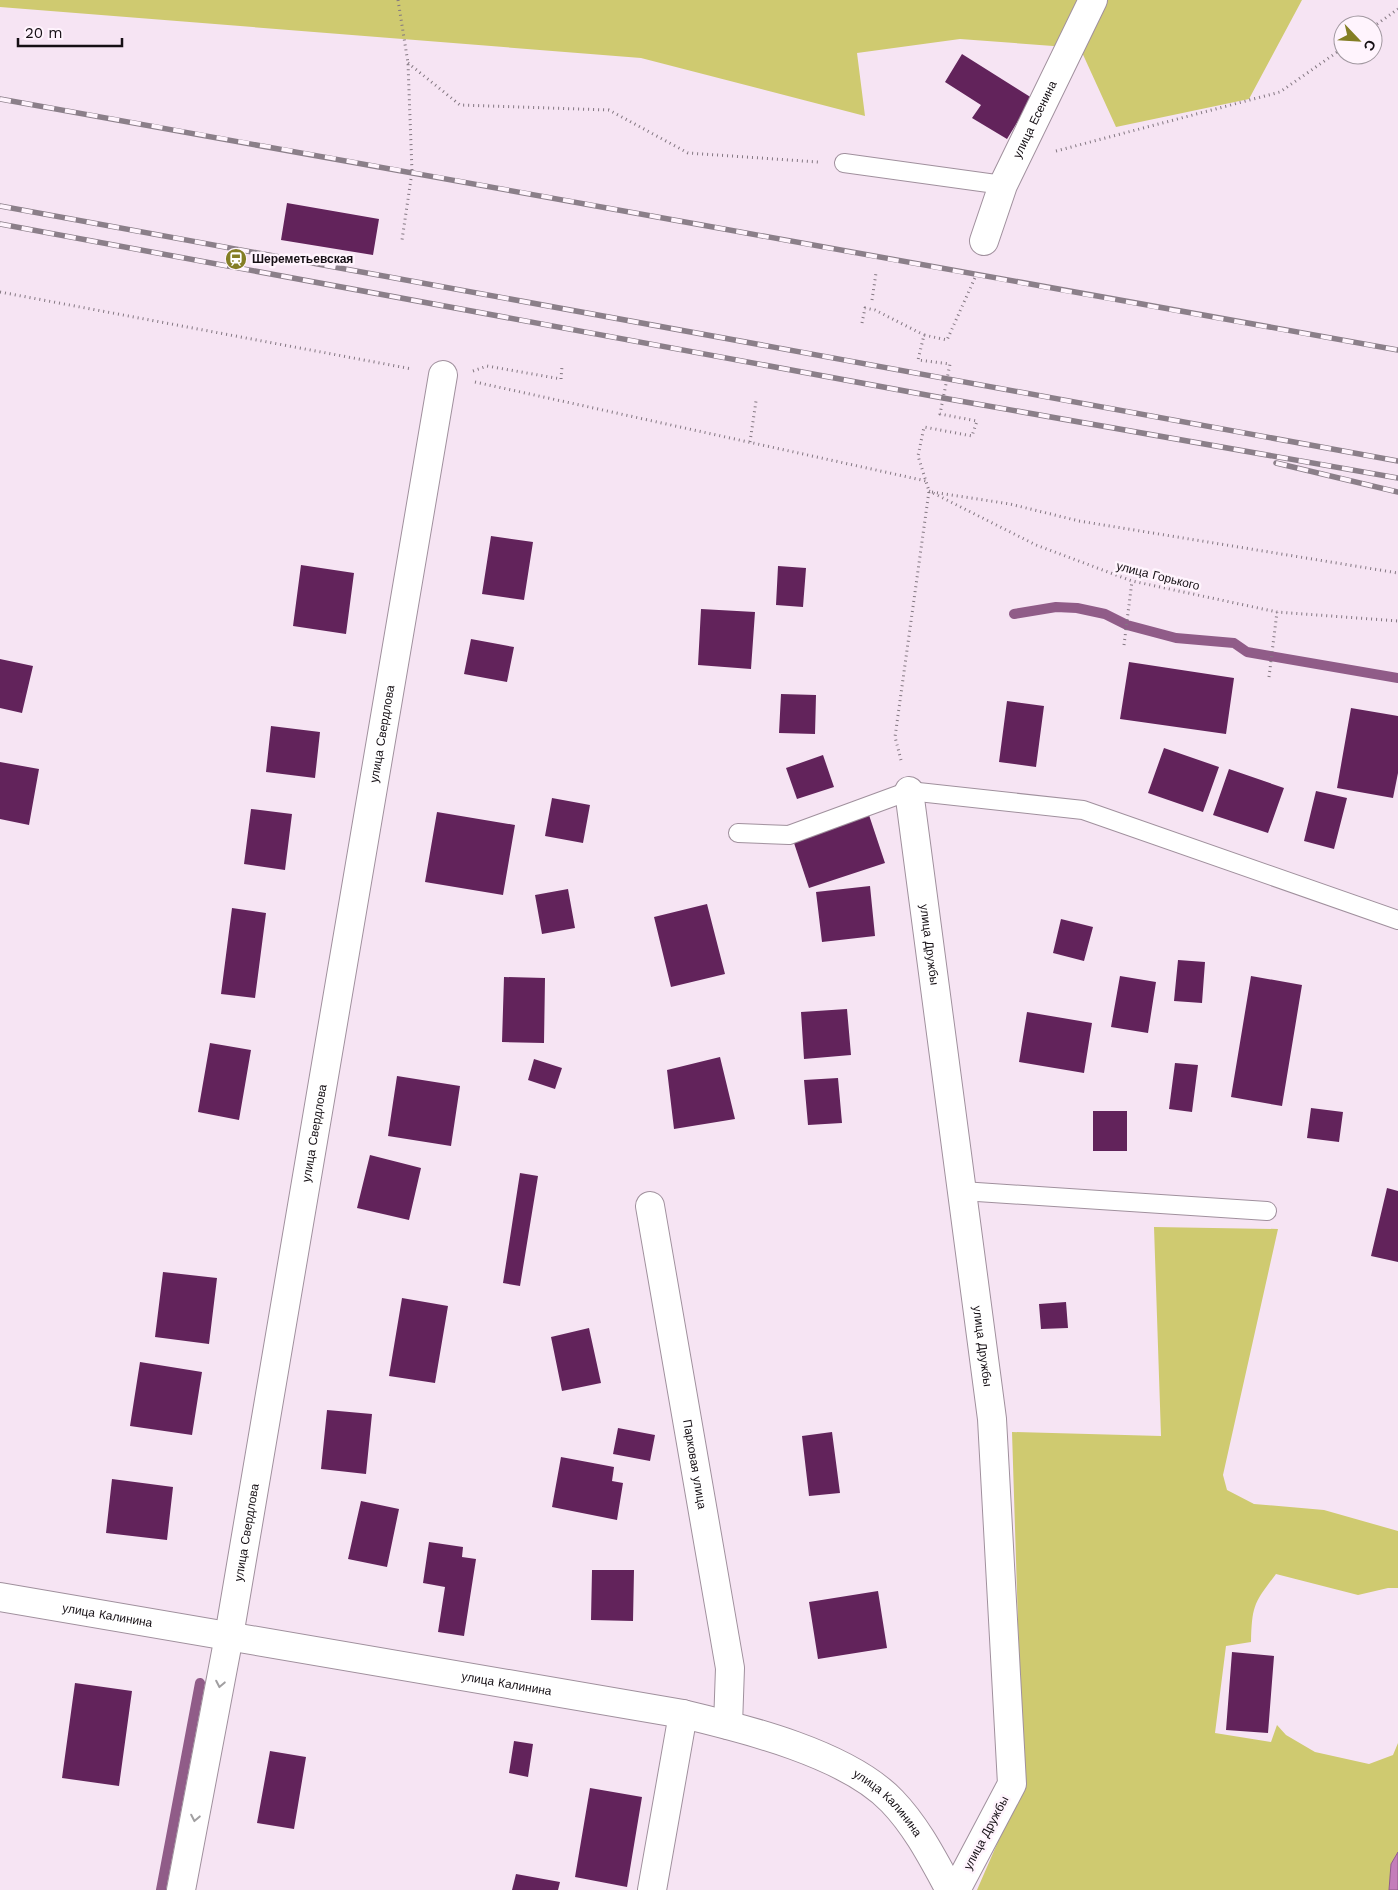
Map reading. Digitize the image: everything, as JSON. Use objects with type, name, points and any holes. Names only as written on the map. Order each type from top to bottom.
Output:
[{"type":"street","name":"улица Есенина","points":[[984,241],[1003,185],[1092,0]]},
{"type":"street","name":"улица Свердлова","points":[[181,1890],[229,1636],[443,375]]},
{"type":"street","name":"улица Дружбы","points":[[909,791],[992,1419],[1012,1784],[956,1890]]},
{"type":"street","name":"Парковая улица","points":[[650,1206],[730,1668],[728,1725]]},
{"type":"street","name":"улица Калинина","points":[[0,1597],[683,1714],[728,1725],[823,1757],[859,1777],[891,1800],[918,1832],[950,1890]]},
{"type":"street","points":[[652,1890],[683,1714]]},
{"type":"lane","points":[[844,164],[1003,185]]},
{"type":"lane","points":[[738,833],[789,835],[909,791],[1083,810],[1398,920]]},
{"type":"lane","points":[[962,1191],[1267,1211]]},
{"type":"path","points":[[398,0],[408,62],[412,172],[402,240]]},
{"type":"path","points":[[1383,19],[1398,9]]},
{"type":"path","points":[[1052,153],[1280,92],[1333,55]]},
{"type":"path","points":[[408,62],[460,105],[609,110],[688,152],[844,164]]},
{"type":"path","points":[[872,300],[876,273]]},
{"type":"path","points":[[862,323],[865,308],[875,310],[924,336],[947,340],[977,276]]},
{"type":"path","points":[[909,791],[895,737],[929,491],[918,456],[924,427],[972,436],[977,421],[940,414],[950,364],[918,360],[924,336]]},
{"type":"path","points":[[472,372],[487,366],[561,379],[562,366]]},
{"type":"path","points":[[750,442],[756,401]]},
{"type":"path","points":[[929,491],[1010,504],[1079,521],[1398,573]]},
{"type":"path","name":"улица Горького","points":[[929,491],[1036,545],[1132,581],[1277,612],[1398,621]]},
{"type":"path","points":[[1124,645],[1132,581]]},
{"type":"path","points":[[1269,677],[1277,612]]},
{"type":"shaded area","points":[[0,0],[1302,0],[1249,99],[1116,127],[1080,48],[960,39],[857,53],[865,116],[641,58],[0,7]]},
{"type":"shaded area","points":[[1154,1227],[1278,1229],[1223,1475],[1227,1490],[1254,1504],[1324,1510],[1398,1531],[1398,1588],[1388,1588],[1358,1595],[1276,1574],[1256,1605],[1252,1620],[1251,1642],[1226,1646],[1215,1733],[1271,1742],[1277,1725],[1286,1735],[1315,1752],[1369,1764],[1393,1755],[1398,1743],[1398,1852],[1391,1864],[1389,1890],[977,1890],[1023,1784],[1012,1432],[1161,1436]]},
{"type":"shaded area","points":[[1398,1852],[1398,1890],[1389,1890],[1391,1864]]},
{"type":"building","points":[[962,54],[1032,98],[1007,139],[972,118],[981,105],[945,82]]},
{"type":"building","points":[[287,203],[379,219],[373,255],[281,240]]},
{"type":"building","points":[[491,536],[533,542],[524,600],[482,594]]},
{"type":"building","points":[[301,565],[354,573],[346,634],[293,626]]},
{"type":"building","points":[[778,566],[806,568],[803,607],[776,605]]},
{"type":"building","points":[[701,609],[755,612],[751,669],[698,665]]},
{"type":"building","points":[[471,639],[514,647],[507,682],[464,674]]},
{"type":"building","points":[[0,659],[33,666],[22,713],[0,708]]},
{"type":"building","points":[[1129,662],[1234,678],[1226,734],[1120,719]]},
{"type":"building","points":[[781,694],[816,695],[815,734],[779,733]]},
{"type":"building","points":[[1007,701],[1044,706],[1036,767],[999,762]]},
{"type":"building","points":[[1351,708],[1398,716],[1398,773],[1393,798],[1337,788]]},
{"type":"building","points":[[271,726],[320,732],[315,778],[266,772]]},
{"type":"building","points":[[1164,748],[1219,767],[1203,812],[1148,793]]},
{"type":"building","points":[[823,755],[834,787],[797,799],[786,768]]},
{"type":"building","points":[[0,762],[39,769],[29,825],[0,819]]},
{"type":"building","points":[[1229,769],[1284,788],[1268,833],[1213,815]]},
{"type":"building","points":[[1316,791],[1347,798],[1334,849],[1304,841]]},
{"type":"building","points":[[552,798],[590,805],[583,843],[545,836]]},
{"type":"building","points":[[251,809],[292,814],[285,870],[244,864]]},
{"type":"building","points":[[437,812],[515,825],[503,895],[425,882]]},
{"type":"building","points":[[869,815],[885,863],[809,888],[793,840]]},
{"type":"building","points":[[870,886],[875,936],[822,942],[816,892]]},
{"type":"building","points":[[568,889],[575,928],[542,934],[535,895]]},
{"type":"building","points":[[707,904],[725,974],[671,987],[654,917]]},
{"type":"building","points":[[232,908],[266,913],[255,998],[221,994]]},
{"type":"building","points":[[1061,919],[1093,927],[1084,961],[1053,953]]},
{"type":"building","points":[[1178,960],[1205,962],[1202,1003],[1174,1001]]},
{"type":"building","points":[[1120,976],[1156,982],[1148,1033],[1111,1027]]},
{"type":"building","points":[[1251,976],[1302,985],[1282,1106],[1231,1097]]},
{"type":"building","points":[[504,977],[545,978],[544,1043],[502,1042]]},
{"type":"building","points":[[847,1009],[851,1055],[804,1059],[801,1012]]},
{"type":"building","points":[[1027,1012],[1092,1023],[1084,1073],[1019,1062]]},
{"type":"building","points":[[210,1043],[251,1050],[239,1120],[198,1112]]},
{"type":"building","points":[[720,1057],[735,1119],[674,1129],[667,1070]]},
{"type":"building","points":[[534,1059],[562,1068],[555,1089],[528,1080]]},
{"type":"building","points":[[1175,1063],[1198,1065],[1192,1112],[1169,1109]]},
{"type":"building","points":[[397,1076],[460,1086],[451,1146],[388,1136]]},
{"type":"building","points":[[838,1078],[842,1123],[808,1125],[804,1080]]},
{"type":"building","points":[[1311,1108],[1343,1112],[1339,1142],[1307,1138]]},
{"type":"building","points":[[1093,1111],[1127,1111],[1127,1151],[1093,1151]]},
{"type":"building","points":[[370,1155],[421,1168],[409,1220],[357,1208]]},
{"type":"building","points":[[520,1173],[538,1176],[520,1286],[503,1283]]},
{"type":"building","points":[[1387,1188],[1398,1191],[1398,1262],[1371,1256]]},
{"type":"building","points":[[163,1272],[217,1278],[209,1344],[155,1337]]},
{"type":"building","points":[[402,1298],[448,1306],[435,1383],[389,1376]]},
{"type":"building","points":[[1066,1302],[1068,1328],[1041,1329],[1039,1304]]},
{"type":"building","points":[[589,1328],[601,1383],[562,1391],[551,1337]]},
{"type":"building","points":[[140,1362],[202,1372],[192,1435],[130,1426]]},
{"type":"building","points":[[327,1410],[372,1414],[366,1474],[321,1469]]},
{"type":"building","points":[[618,1428],[655,1435],[650,1461],[613,1454]]},
{"type":"building","points":[[832,1432],[840,1493],[809,1496],[802,1436]]},
{"type":"building","points":[[561,1457],[614,1467],[612,1481],[623,1483],[617,1520],[552,1507]]},
{"type":"building","points":[[112,1479],[173,1487],[167,1540],[106,1533]]},
{"type":"building","points":[[361,1501],[399,1509],[387,1567],[348,1559]]},
{"type":"building","points":[[429,1542],[463,1547],[462,1557],[476,1559],[464,1636],[438,1632],[445,1587],[423,1583]]},
{"type":"building","points":[[592,1570],[634,1570],[633,1621],[591,1620]]},
{"type":"building","points":[[878,1591],[887,1648],[818,1659],[809,1602]]},
{"type":"building","points":[[1232,1652],[1274,1656],[1268,1733],[1226,1730]]},
{"type":"building","points":[[75,1683],[132,1691],[119,1786],[62,1778]]},
{"type":"building","points":[[514,1741],[533,1744],[528,1777],[509,1773]]},
{"type":"building","points":[[270,1751],[306,1757],[294,1829],[257,1823]]},
{"type":"building","points":[[590,1788],[642,1797],[627,1887],[575,1877]]},
{"type":"building","points":[[516,1874],[560,1882],[558,1890],[512,1890]]},
{"type":"waterway","points":[[1014,614],[1056,607],[1077,608],[1105,614],[1127,625],[1176,638],[1234,643],[1247,652],[1398,678]]},
{"type":"waterway","points":[[161,1890],[200,1683]]},
{"type":"railway","points":[[0,99],[1398,350]]},
{"type":"railway","points":[[0,206],[1398,461]]},
{"type":"railway","points":[[0,224],[943,398],[1398,478]]},
{"type":"railway","points":[[1276,463],[1398,492]]},
{"type":"place","name":"Шереметьевская","points":[[236,259]]}]
